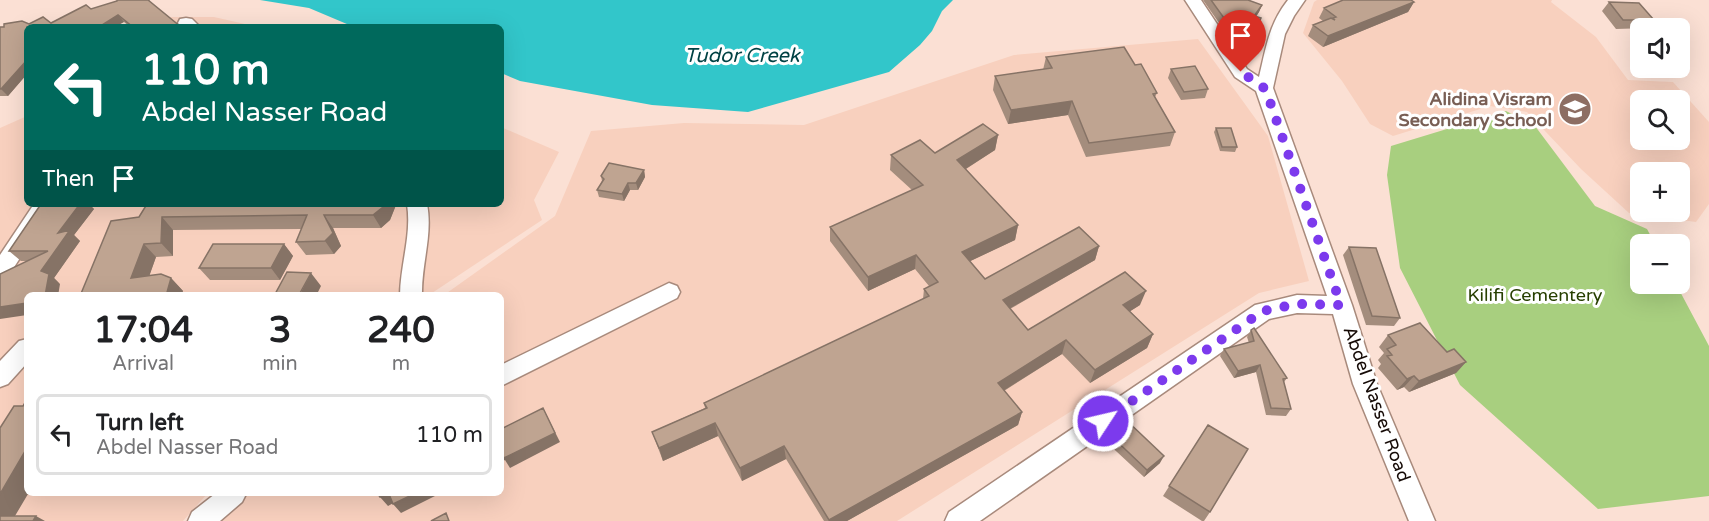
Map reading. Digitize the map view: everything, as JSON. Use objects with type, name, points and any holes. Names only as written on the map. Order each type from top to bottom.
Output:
[{"type":"street","points":[[1193,0],[1241,72],[1264,88],[1268,79],[1273,44],[1288,10],[1296,0]]},
{"type":"street","name":"Abdel Nasser Road","points":[[1264,88],[1283,134],[1341,305],[1365,384],[1422,521]]},
{"type":"street","points":[[0,272],[43,207]]},
{"type":"street","points":[[411,292],[412,268],[418,245],[420,221],[418,207]]},
{"type":"street","points":[[504,374],[669,292]]},
{"type":"street","points":[[958,521],[1263,311],[1297,304],[1341,305]]},
{"type":"street","points":[[0,377],[24,351]]},
{"type":"street","points":[[201,521],[231,496]]},
{"type":"shaded area","name":"Alidina Visram Secondary School","points":[[1317,0],[1552,0],[1551,2],[1596,37],[1628,80],[1673,82],[1680,90],[1630,90],[1630,150],[1690,150],[1690,101],[1709,122],[1709,204],[1696,222],[1690,221],[1690,162],[1630,162],[1629,213],[1581,169],[1527,112],[1490,106],[1393,136],[1370,124],[1342,81],[1303,33],[1314,2]]},
{"type":"shaded area","points":[[161,17],[214,17],[245,24],[146,24]]},
{"type":"shaded area","points":[[1198,39],[1268,136],[1309,281],[1259,293],[897,521],[218,521],[242,496],[504,496],[504,292],[448,292],[555,216],[591,131],[684,123],[804,125],[1014,55]]},
{"type":"shaded area","points":[[24,117],[24,207],[504,207],[504,128],[559,152],[534,200],[542,220],[434,292],[24,292],[24,496],[205,496],[183,521],[0,521],[0,128]]},
{"type":"green space","name":"Kilifi Cementery","points":[[1506,111],[1535,126],[1595,206],[1647,229],[1650,234],[1630,234],[1630,294],[1681,294],[1709,346],[1709,496],[1598,509],[1460,385],[1400,268],[1387,175],[1391,146]]},
{"type":"water","name":"Tudor Creek","points":[[260,0],[953,0],[942,11],[932,31],[920,45],[889,72],[748,112],[652,105],[520,81],[504,74],[504,24],[347,24],[309,8]]},
{"type":"building","points":[[148,0],[177,24],[129,24],[118,15],[104,24],[29,24],[43,17],[51,23],[86,5],[91,9],[117,1]]},
{"type":"building","points":[[1211,0],[1248,0],[1262,5],[1254,16],[1261,18],[1254,33],[1229,25]]},
{"type":"building","points":[[1343,0],[1411,0],[1414,2],[1328,36],[1313,25],[1331,18],[1335,20],[1333,18],[1336,17],[1324,8]]},
{"type":"building","points":[[1609,2],[1639,3],[1652,18],[1630,18],[1630,20],[1623,20]]},
{"type":"building","points":[[22,21],[29,24],[24,24],[24,63],[0,89],[0,27],[4,27],[4,24]]},
{"type":"building","points":[[1124,47],[1135,65],[1141,64],[1157,93],[1153,94],[1175,132],[1089,143],[1072,101],[1011,110],[995,76],[1052,68],[1046,57]]},
{"type":"building","points":[[1195,66],[1208,89],[1184,92],[1171,69]]},
{"type":"building","points":[[983,124],[998,135],[957,160],[1018,225],[962,252],[985,279],[1079,227],[1099,246],[1003,300],[1028,330],[1125,272],[1146,291],[1123,305],[1153,334],[1095,370],[1066,340],[998,383],[1022,412],[829,520],[784,446],[740,468],[715,423],[659,448],[652,432],[707,408],[704,403],[929,296],[924,289],[938,282],[916,255],[868,277],[830,227],[923,185],[891,155],[920,140],[935,153]]},
{"type":"building","points":[[1216,128],[1231,128],[1237,147],[1222,147]]},
{"type":"building","points":[[609,163],[644,170],[636,183],[628,183],[622,194],[597,190],[604,179],[601,176]]},
{"type":"building","points":[[39,207],[78,207],[58,233],[70,230],[41,271],[49,274],[46,292],[24,292],[24,303],[0,307],[0,274],[48,251],[9,251]]},
{"type":"building","points":[[145,207],[383,207],[373,215],[324,215],[333,233],[325,241],[296,242],[307,215],[162,217],[161,243],[144,244],[131,278],[161,274],[171,278],[167,292],[82,292],[111,221],[139,217]]},
{"type":"building","points":[[213,244],[284,244],[271,268],[199,268]]},
{"type":"building","points":[[1349,247],[1376,248],[1400,318],[1372,316]]},
{"type":"building","points":[[287,272],[311,273],[301,292],[276,292]]},
{"type":"building","points":[[1420,323],[1447,352],[1454,349],[1466,362],[1419,381],[1414,376],[1407,379],[1387,356],[1392,355],[1387,349],[1396,345],[1388,335]]},
{"type":"building","points":[[1254,328],[1287,378],[1283,379],[1291,409],[1271,408],[1260,365],[1238,371],[1224,349],[1254,341],[1251,330]]},
{"type":"building","points":[[24,404],[24,453],[0,494],[0,428],[14,406]]},
{"type":"building","points":[[543,408],[555,433],[504,458],[504,428]]},
{"type":"building","points":[[1124,418],[1164,456],[1147,470],[1107,432]]},
{"type":"building","points":[[1208,425],[1248,449],[1210,512],[1169,486]]},
{"type":"building","points":[[390,496],[410,496],[393,504]]},
{"type":"building","points":[[446,513],[449,521],[431,521]]},
{"type":"building","points":[[0,516],[36,516],[33,521],[0,521]]},
{"type":"place","name":"Alidina Visram Secondary School","points":[[1575,109]]},
{"type":"route","points":[[1103,421],[1263,311],[1309,303],[1341,305],[1283,134],[1264,88],[1241,72]]}]
